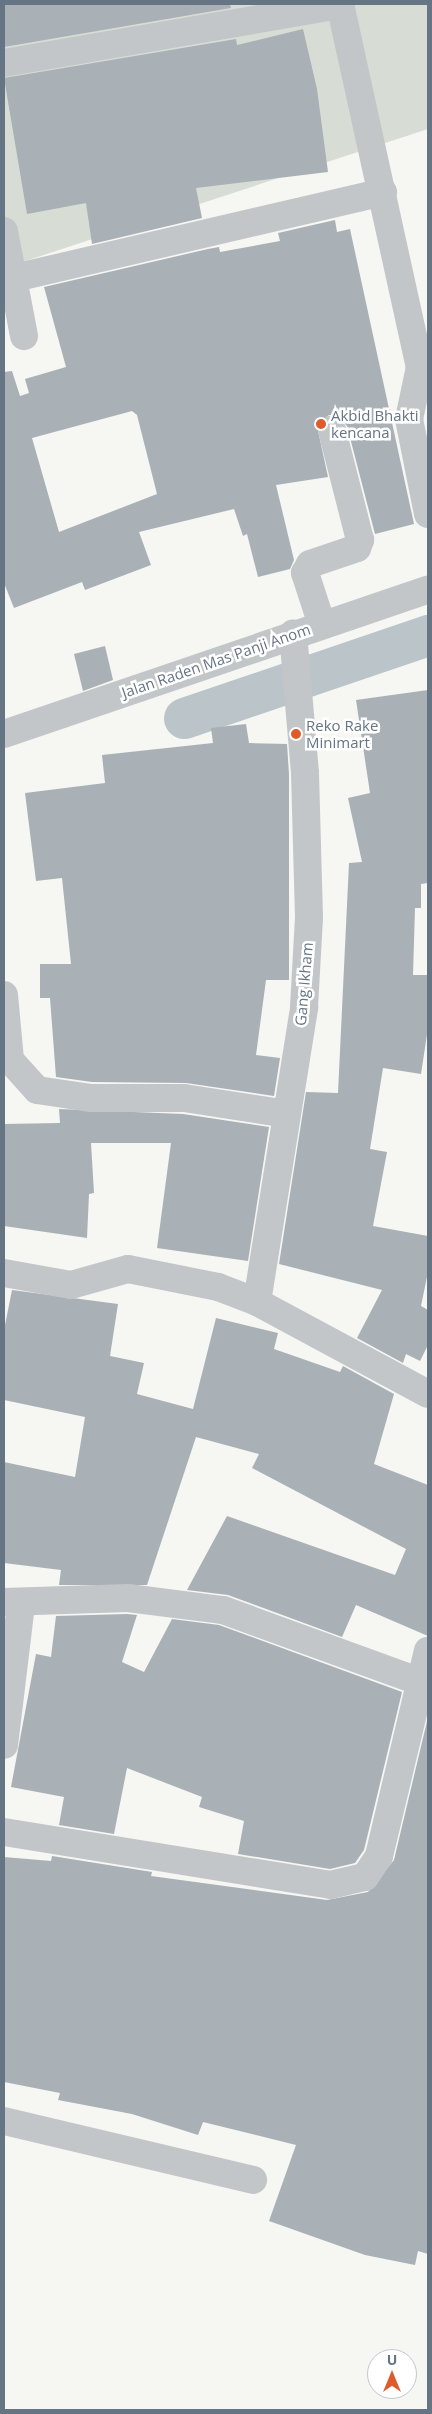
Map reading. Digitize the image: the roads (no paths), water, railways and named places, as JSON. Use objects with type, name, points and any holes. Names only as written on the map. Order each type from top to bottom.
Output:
[{"type":"street","points":[[4,63],[340,5],[424,371],[409,419],[428,514]]},
{"type":"street","points":[[14,278],[384,192]]},
{"type":"street","points":[[4,231],[24,336]]},
{"type":"street","points":[[322,624],[305,573],[310,564],[357,548],[360,540],[332,430]]},
{"type":"street","name":"Jalan Raden Mas Panji Anom","points":[[4,734],[292,634],[428,590]]},
{"type":"street","name":"Gang Ikham","points":[[257,1302],[304,1007],[309,917],[301,701],[292,634]]},
{"type":"street","points":[[4,995],[7,1064],[37,1090],[50,1094],[184,1098],[287,1114]]},
{"type":"street","points":[[4,1273],[71,1285],[128,1269],[218,1287],[257,1302],[428,1394]]},
{"type":"street","points":[[4,1745],[12,1603],[61,1597],[128,1598],[223,1610],[421,1682]]},
{"type":"street","points":[[4,1832],[309,1882],[349,1883],[365,1877],[379,1856],[428,1650]]},
{"type":"street","points":[[4,2121],[253,2180]]},
{"type":"waterway","points":[[184,718],[428,635]]},
{"type":"place","name":"Akbid Bhakti kencana","points":[[321,424]]},
{"type":"place","name":"Reko Rake Minimart","points":[[296,734]]}]
